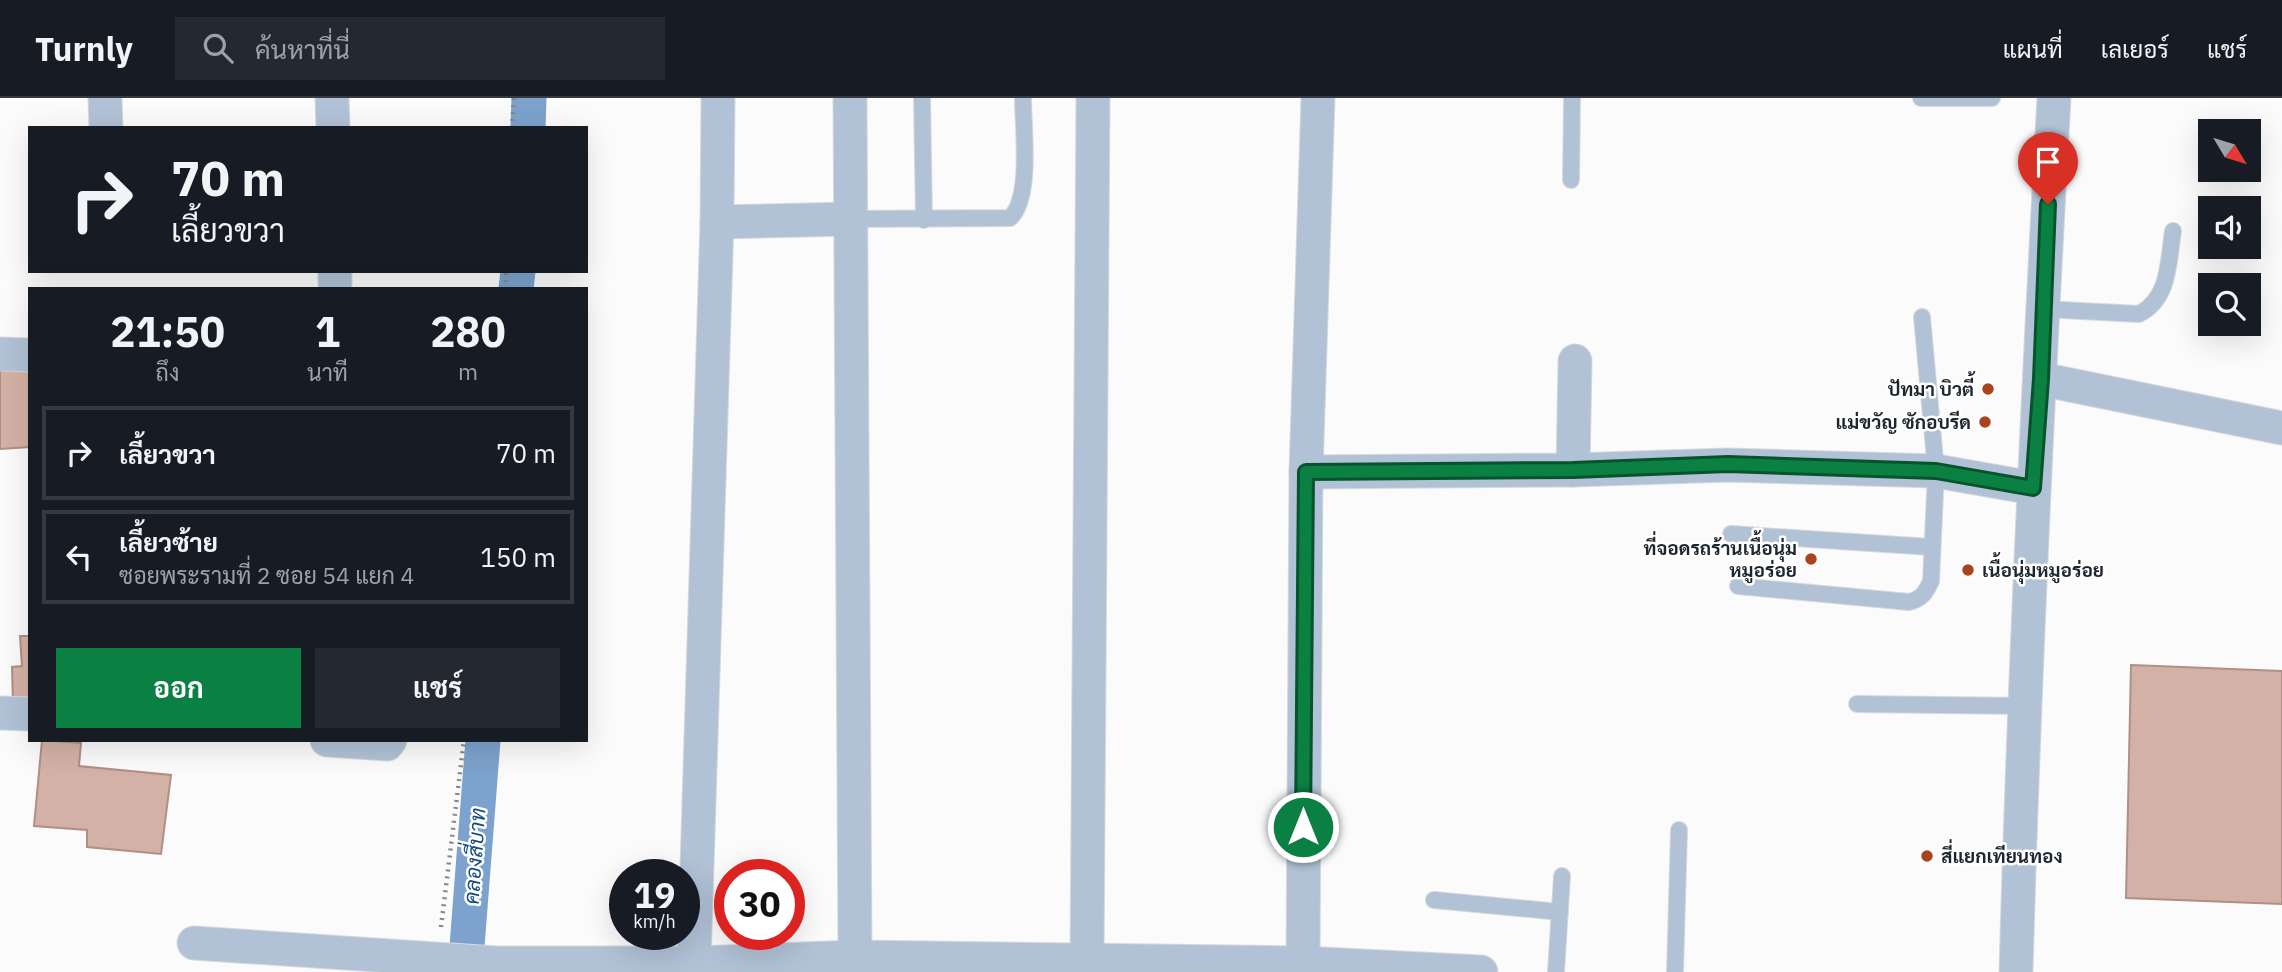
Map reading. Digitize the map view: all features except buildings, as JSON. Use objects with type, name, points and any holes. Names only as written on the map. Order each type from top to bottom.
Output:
[{"type":"street","points":[[105,98],[106,126]]},
{"type":"street","points":[[332,98],[332,126]]},
{"type":"street","points":[[694,963],[717,222],[718,98]]},
{"type":"street","points":[[850,98],[855,957]]},
{"type":"street","points":[[1087,962],[1093,98]]},
{"type":"street","points":[[1303,963],[1306,472],[1318,98]]},
{"type":"street","points":[[2016,972],[2033,488],[2041,379],[2054,98]]},
{"type":"street","points":[[717,222],[849,219]]},
{"type":"street","points":[[0,354],[28,355]]},
{"type":"street","points":[[1573,470],[1575,360]]},
{"type":"street","points":[[2041,379],[2282,428]]},
{"type":"street","points":[[1306,472],[1573,470],[1728,464],[1936,471],[2033,488]]},
{"type":"street","points":[[0,713],[28,714]]},
{"type":"street","points":[[349,742],[388,742]]},
{"type":"street","points":[[194,943],[496,963],[694,963],[855,957],[1303,963],[1481,972]]},
{"type":"lane","points":[[922,98],[924,220]]},
{"type":"lane","points":[[849,219],[1010,218],[1019,209],[1023,188],[1023,98]]},
{"type":"lane","points":[[1571,180],[1572,98]]},
{"type":"lane","points":[[1921,98],[1992,98]]},
{"type":"lane","points":[[2043,309],[2138,314],[2152,307],[2164,288],[2173,231]]},
{"type":"lane","points":[[1738,586],[1909,601],[1919,599],[1931,581],[1936,471],[1922,317]]},
{"type":"lane","points":[[1731,534],[1931,547]]},
{"type":"lane","points":[[1857,704],[2024,706]]},
{"type":"lane","points":[[1675,972],[1679,830]]},
{"type":"lane","points":[[1556,972],[1562,876]]},
{"type":"lane","points":[[1434,900],[1560,912]]},
{"type":"path","points":[[512,126],[514,98]]},
{"type":"path","points":[[444,960],[464,742]]},
{"type":"waterway","name":"คลองสี่บาท","points":[[528,126],[529,98]]},
{"type":"waterway","name":"คลองสี่บาท","points":[[516,287],[518,273]]},
{"type":"waterway","name":"คลองสี่บาท","points":[[465,972],[483,742]]},
{"type":"place","name":"ปัทมา บิวตี้","points":[[1988,389]]},
{"type":"place","name":"แม่ขวัญ ซักอบรีด","points":[[1985,422]]},
{"type":"place","name":"ที่จอดรถร้านเนื้อนุ่ม หมูอร่อย","points":[[1811,559]]},
{"type":"place","name":"เนื้อนุ่มหมูอร่อย","points":[[1968,570]]},
{"type":"place","name":"สี่แยกเทียนทอง","points":[[1927,856]]},
{"type":"route","points":[[1303,827],[1306,472],[1573,470],[1728,464],[1936,471],[2033,488],[2041,379],[2048,204]]}]
